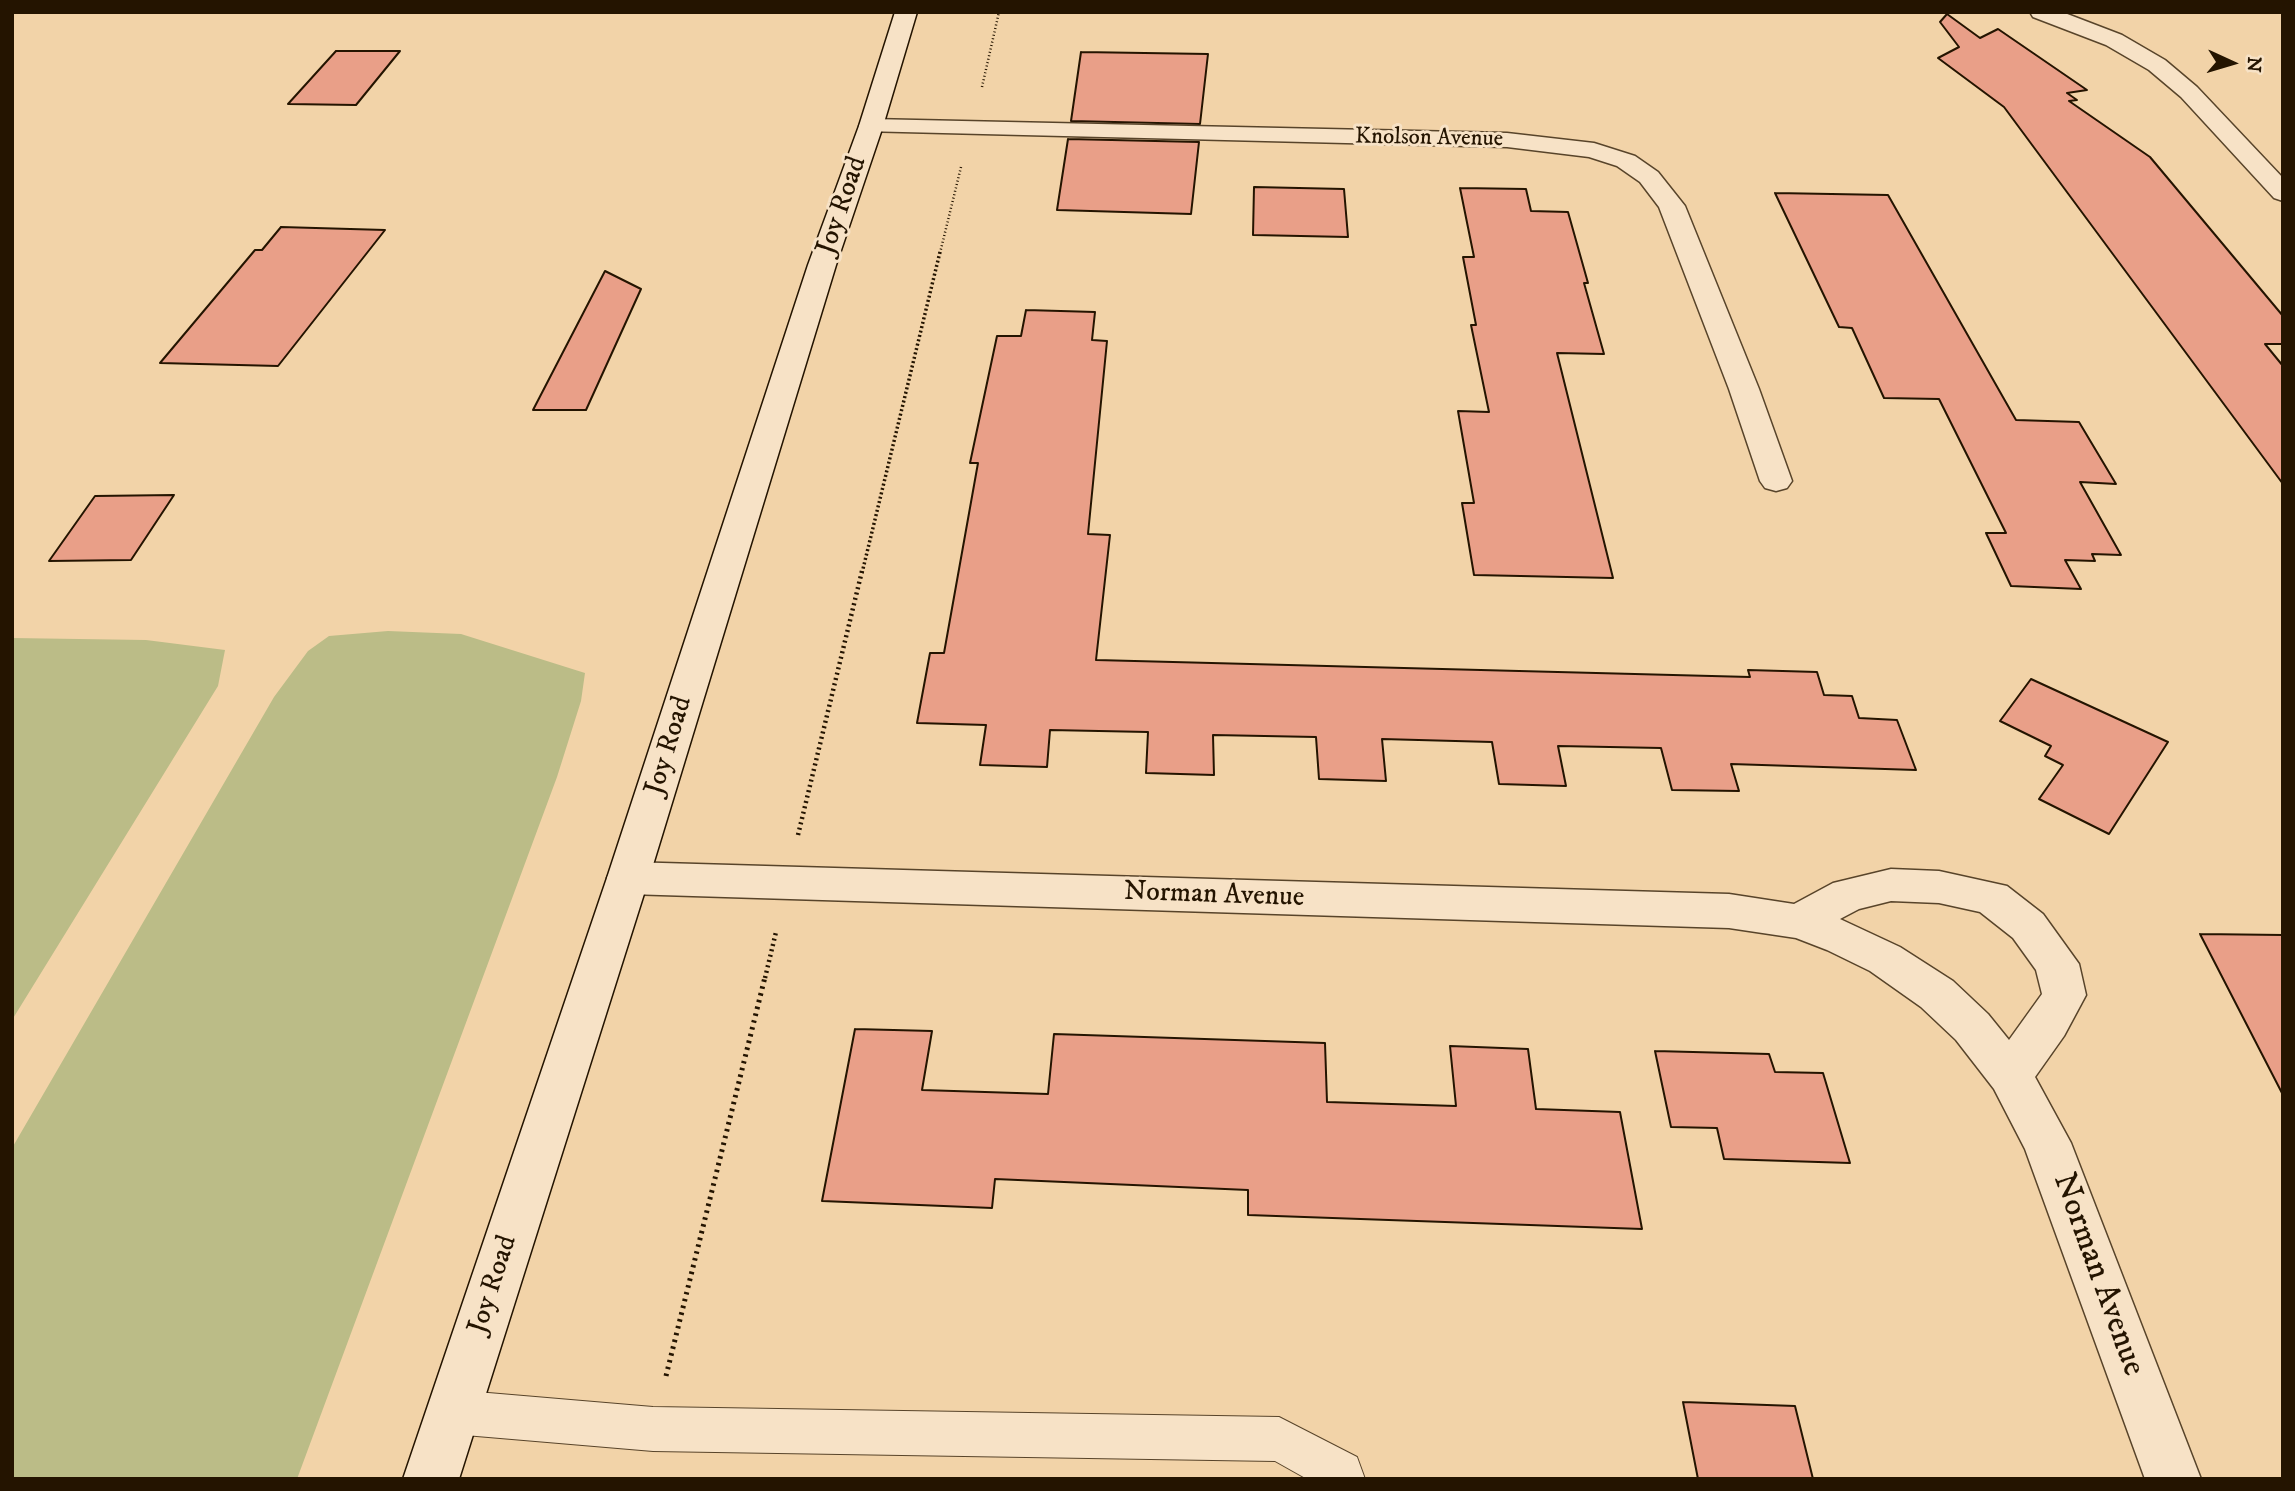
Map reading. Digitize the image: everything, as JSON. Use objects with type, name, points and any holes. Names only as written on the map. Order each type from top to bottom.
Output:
[{"type":"street","name":"Joy Road","points":[[431,1479],[628,878],[822,265],[871,126],[906,12]]},
{"type":"street","points":[[2041,12],[2114,40],[2157,65],[2189,92],[2283,193]]},
{"type":"street","name":"Knolson Avenue","points":[[871,126],[1507,140],[1594,150],[1626,161],[1649,177],[1672,206],[1776,481]]},
{"type":"street","name":"Norman Avenue","points":[[628,878],[1729,911],[1799,922],[1842,938],[1885,959],[1937,995],[1972,1027],[2010,1075],[2047,1143],[2173,1479]]},
{"type":"street","points":[[1799,922],[1847,895],[1891,885],[1939,887],[1992,898],[2028,926],[2057,964],[2064,995],[2049,1023],[2010,1075]]},
{"type":"lane","points":[[453,1412],[653,1429],[1279,1439],[1341,1474],[1343,1479]]},
{"type":"path","points":[[981,92],[999,12]]},
{"type":"path","points":[[801,824],[962,165]]},
{"type":"path","points":[[653,1429],[772,950]]},
{"type":"green space","points":[[388,631],[461,634],[585,673],[581,701],[557,777],[297,1479],[12,1479],[12,1148],[274,697],[308,651],[329,636]]},
{"type":"green space","points":[[12,638],[146,640],[225,650],[218,686],[12,1020]]},
{"type":"building","points":[[1947,14],[1980,38],[1998,29],[2087,90],[2067,93],[2077,100],[2069,101],[2150,157],[2283,316],[2283,344],[2265,344],[2283,366],[2283,484],[2004,107],[1938,58],[1959,47],[1940,22]]},
{"type":"building","points":[[336,51],[400,51],[356,105],[288,104]]},
{"type":"building","points":[[1081,52],[1208,54],[1200,124],[1071,121]]},
{"type":"building","points":[[1068,139],[1199,142],[1191,214],[1057,210]]},
{"type":"building","points":[[1254,187],[1344,189],[1348,237],[1253,235]]},
{"type":"building","points":[[1460,188],[1526,189],[1531,211],[1568,212],[1604,354],[1557,353],[1613,578],[1474,575],[1462,503],[1474,503],[1458,411],[1489,412],[1471,325],[1476,325],[1463,257],[1474,257]]},
{"type":"building","points":[[1775,193],[1888,195],[2016,420],[2079,422],[2116,484],[2080,482],[2121,555],[2092,554],[2095,561],[2065,560],[2081,589],[2011,586],[1986,533],[2006,533],[1939,399],[1884,398],[1852,328],[1839,327]]},
{"type":"building","points":[[281,227],[385,230],[278,366],[160,363],[255,250],[262,250]]},
{"type":"building","points":[[605,271],[641,289],[586,410],[533,410]]},
{"type":"building","points":[[1026,310],[1095,312],[1092,340],[1107,341],[1088,534],[1110,535],[1096,660],[1750,677],[1748,670],[1817,672],[1824,695],[1852,696],[1859,718],[1897,720],[1916,770],[1731,764],[1739,791],[1672,790],[1661,748],[1558,746],[1566,786],[1499,784],[1492,742],[1382,739],[1386,781],[1319,779],[1316,737],[1213,735],[1214,775],[1146,773],[1148,732],[1050,730],[1047,767],[980,765],[986,725],[917,723],[930,653],[944,653],[978,463],[970,463],[997,336],[1021,336]]},
{"type":"building","points":[[174,495],[131,560],[49,561],[95,496]]},
{"type":"building","points":[[2031,679],[2168,742],[2109,834],[2039,799],[2063,765],[2045,756],[2051,746],[2000,721]]},
{"type":"building","points":[[2200,934],[2283,935],[2283,1095]]},
{"type":"building","points":[[855,1029],[932,1031],[922,1090],[1048,1094],[1054,1034],[1325,1043],[1327,1102],[1456,1106],[1450,1046],[1528,1049],[1536,1109],[1620,1112],[1642,1229],[1248,1215],[1248,1190],[995,1179],[992,1208],[822,1201]]},
{"type":"building","points":[[1655,1051],[1769,1054],[1775,1072],[1823,1073],[1850,1163],[1724,1159],[1717,1128],[1671,1127]]},
{"type":"building","points":[[1683,1402],[1795,1406],[1813,1479],[1698,1479]]}]
